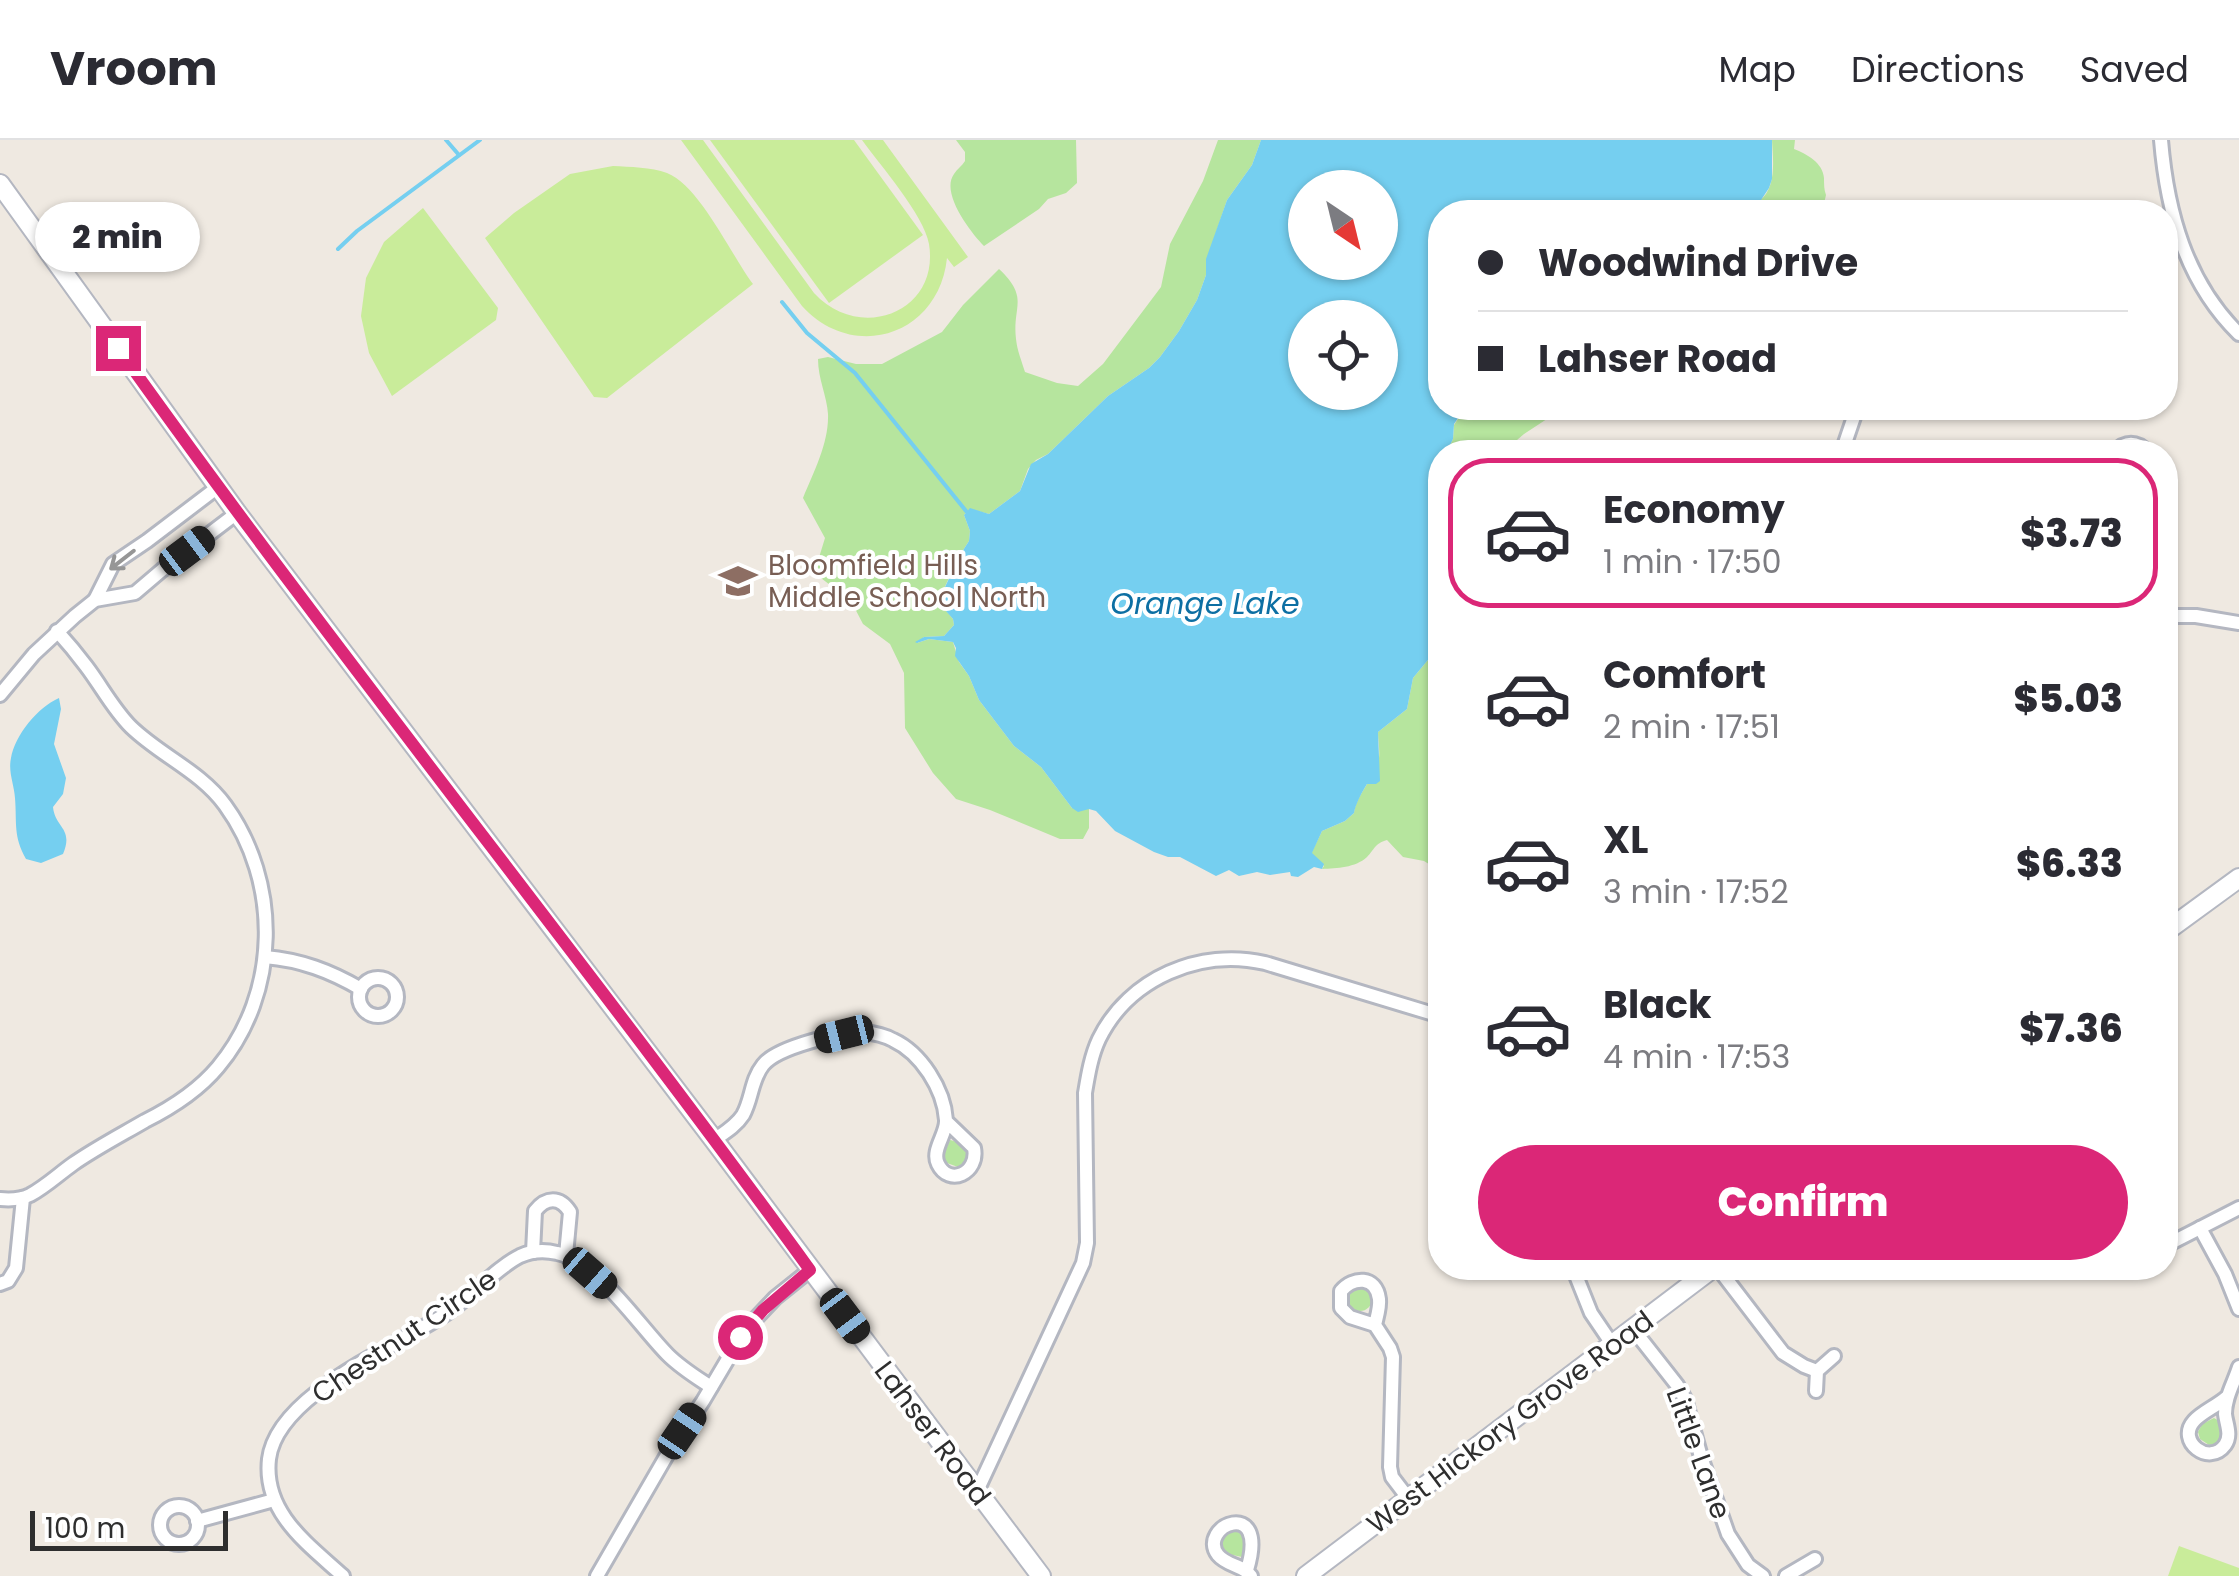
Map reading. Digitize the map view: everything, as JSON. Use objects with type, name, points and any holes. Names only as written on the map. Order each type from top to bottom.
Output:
[{"type":"street","points":[[2160,140],[2170,200]]},
{"type":"street","name":"Lahser Road","points":[[0,184],[237,513],[1040,1576]]},
{"type":"street","points":[[2178,228],[2187,259],[2212,304],[2239,334]]},
{"type":"street","points":[[0,695],[20,668],[57,631],[95,600],[113,564],[218,487]]},
{"type":"street","points":[[95,600],[135,594],[237,513]]},
{"type":"street","points":[[2178,616],[2239,623]]},
{"type":"street","points":[[0,1200],[22,1198],[96,1149],[172,1107],[205,1081],[224,1060],[244,1026],[259,987],[265,956],[263,890],[250,848],[234,820],[207,785],[122,717],[57,631]]},
{"type":"street","points":[[2178,923],[2239,878]]},
{"type":"street","points":[[265,956],[316,966],[361,989]]},
{"type":"street","points":[[977,1491],[1083,1263],[1087,1243],[1085,1093],[1100,1036],[1126,1001],[1168,972],[1236,958],[1265,963],[1428,1012]]},
{"type":"street","points":[[714,1140],[739,1121],[754,1078],[769,1058],[789,1048],[858,1032],[894,1040],[918,1058],[932,1079],[947,1122]]},
{"type":"street","points":[[0,1284],[8,1281],[16,1268],[22,1198]]},
{"type":"street","points":[[566,1255],[570,1212],[553,1199],[535,1211],[533,1252],[566,1255],[576,1261],[613,1292],[675,1362],[711,1387]]},
{"type":"street","points":[[2178,1239],[2239,1208]]},
{"type":"street","points":[[2200,1228],[2239,1309]]},
{"type":"street","name":"Chestnut Circle","points":[[274,1500],[268,1472],[271,1449],[294,1413],[340,1376],[436,1320],[514,1260],[533,1252]]},
{"type":"street","points":[[598,1576],[666,1455],[750,1323],[810,1270]]},
{"type":"street","points":[[1578,1280],[1591,1313],[1612,1344]]},
{"type":"street","name":"West Hickory Grove Road","points":[[1306,1576],[1700,1280]]},
{"type":"street","points":[[1726,1280],[1783,1352],[1817,1371]]},
{"type":"street","points":[[1375,1325],[1393,1357],[1390,1468],[1408,1498]]},
{"type":"street","name":"Little Lane","points":[[1633,1329],[1685,1399],[1700,1457],[1728,1534],[1748,1566],[1763,1576]]},
{"type":"street","points":[[1816,1391],[1817,1371],[1834,1356]]},
{"type":"street","points":[[2227,1397],[2239,1368]]},
{"type":"street","points":[[197,1521],[274,1500],[289,1524],[344,1576]]},
{"type":"street","points":[[1786,1576],[1815,1559]]},
{"type":"green space","points":[[681,140],[703,140],[814,293],[833,308],[853,316],[893,313],[910,303],[929,268],[929,244],[919,219],[862,140],[883,140],[968,257],[954,267],[947,258],[941,285],[928,306],[911,322],[891,332],[869,336],[845,333],[823,323],[802,306]]},
{"type":"green space","points":[[710,140],[854,140],[923,235],[829,303]]},
{"type":"green space","points":[[956,140],[1076,140],[1077,183],[1066,193],[1048,199],[984,246],[959,212],[951,191],[954,174],[965,161],[965,152]]},
{"type":"green space","points":[[1218,140],[1261,140],[1252,165],[1227,200],[1197,300],[1179,331],[1149,368],[1108,396],[1048,454],[1036,460],[1020,491],[989,514],[970,509],[964,515],[969,541],[938,601],[954,625],[944,636],[924,637],[917,643],[929,639],[953,642],[979,700],[1014,746],[1041,767],[1072,808],[1089,809],[1089,828],[1083,839],[1060,839],[956,799],[933,773],[905,728],[904,673],[890,644],[863,624],[851,601],[817,575],[825,538],[803,498],[828,425],[818,359],[882,364],[942,332],[999,269],[1017,295],[1016,339],[1025,372],[1078,386],[1103,364],[1161,287],[1170,244],[1203,181]]},
{"type":"green space","points":[[1772,140],[1795,140],[1794,149],[1821,168],[1825,200],[1760,200],[1769,189],[1773,173]]},
{"type":"green space","points":[[613,166],[654,170],[679,180],[703,206],[753,284],[607,398],[594,397],[485,238],[570,174]]},
{"type":"green space","points":[[423,208],[498,308],[496,320],[392,396],[369,353],[361,316],[366,278],[384,242]]},
{"type":"green space","points":[[1457,420],[1545,420],[1517,440],[1452,440]]},
{"type":"green space","points":[[1428,660],[1428,864],[1403,857],[1387,840],[1357,863],[1322,869],[1324,866],[1311,854],[1322,831],[1354,813],[1377,765],[1378,732],[1407,709],[1413,678]]},
{"type":"green space","points":[[950,1140],[966,1151],[965,1162],[958,1167],[947,1163],[943,1156]]},
{"type":"green space","points":[[1360,1287],[1372,1299],[1360,1311],[1348,1299]]},
{"type":"green space","points":[[2214,1418],[2219,1421],[2221,1437],[2209,1445],[2198,1432],[2202,1424]]},
{"type":"green space","points":[[1231,1531],[1240,1533],[1245,1540],[1242,1557],[1228,1554],[1222,1546],[1223,1537]]},
{"type":"green space","points":[[2179,1546],[2239,1568],[2239,1576],[2168,1576]]},
{"type":"water","name":"Orange Lake","points":[[1261,140],[1772,140],[1772,179],[1761,200],[1428,200],[1428,420],[1457,420],[1452,440],[1428,440],[1428,660],[1413,678],[1407,709],[1378,732],[1380,781],[1367,784],[1354,813],[1345,821],[1322,831],[1312,853],[1324,864],[1322,869],[1314,867],[1298,877],[1290,872],[1239,876],[1229,870],[1216,876],[1180,857],[1154,852],[1115,831],[1096,811],[1078,812],[1041,767],[1014,746],[979,700],[955,656],[953,642],[915,642],[924,637],[944,636],[954,625],[938,602],[969,541],[964,515],[970,508],[989,514],[1020,491],[1031,464],[1048,454],[1108,396],[1160,357],[1197,300],[1206,275],[1206,259],[1227,200],[1252,165]]},
{"type":"water","points":[[59,698],[61,709],[54,744],[66,778],[63,794],[53,807],[66,845],[63,854],[41,863],[26,859],[19,843],[10,763],[17,740],[29,723]]},
{"type":"waterway","points":[[446,140],[459,155]]},
{"type":"waterway","points":[[338,249],[480,140]]},
{"type":"waterway","points":[[782,302],[807,333],[855,373],[966,511]]},
{"type":"place","name":"Bloomfield Hills Middle School North","points":[[738,581]]},
{"type":"route","points":[[118,348],[342,653],[810,1270],[763,1310],[740,1337]]}]
